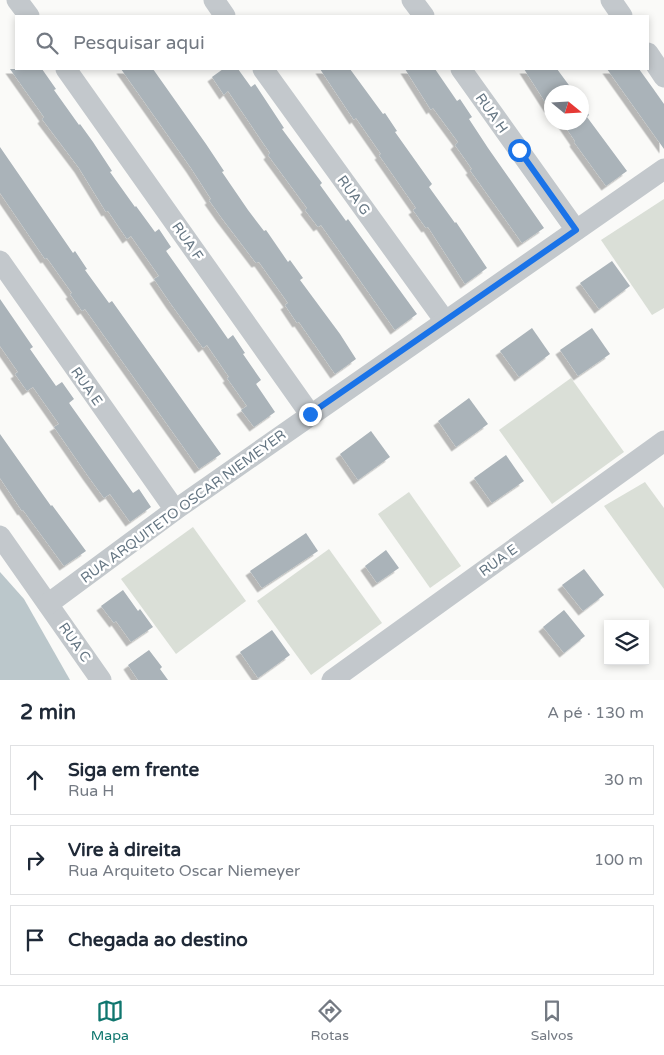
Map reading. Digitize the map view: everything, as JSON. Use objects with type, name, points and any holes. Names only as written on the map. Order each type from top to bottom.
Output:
[{"type":"street","points":[[17,0],[28,15]]},
{"type":"street","points":[[214,0],[224,15]]},
{"type":"street","points":[[412,0],[423,15]]},
{"type":"street","points":[[649,54],[664,76]]},
{"type":"street","name":"RUA F","points":[[67,70],[310,414]]},
{"type":"street","name":"RUA G","points":[[264,70],[445,321]]},
{"type":"street","name":"RUA H","points":[[462,70],[576,230]]},
{"type":"street","name":"RUA ARQUITETO OSCAR NIEMEYER","points":[[48,604],[175,510],[310,414],[664,169]]},
{"type":"street","name":"RUA E","points":[[0,261],[175,510]]},
{"type":"street","name":"RUA E","points":[[332,680],[664,441]]},
{"type":"street","name":"RUA C","points":[[0,536],[101,680]]},
{"type":"shaded area","points":[[664,199],[664,308],[652,315],[601,240]]},
{"type":"shaded area","points":[[571,378],[624,452],[552,504],[499,430]]},
{"type":"shaded area","points":[[645,482],[664,508],[664,589],[604,506]]},
{"type":"shaded area","points":[[409,492],[461,566],[430,588],[378,514]]},
{"type":"shaded area","points":[[193,527],[246,601],[176,654],[121,579]]},
{"type":"shaded area","points":[[329,549],[382,623],[311,675],[257,601]]},
{"type":"shaded area","points":[[0,572],[24,599],[70,680],[0,680]]},
{"type":"building","points":[[10,69],[43,70],[56,89],[54,90],[93,142],[112,171],[110,172],[135,207],[155,232],[159,229],[171,247],[166,251],[228,339],[233,335],[245,353],[243,354],[261,380],[256,384],[275,412],[254,427],[241,410],[247,406],[227,378],[229,377],[207,345],[203,348],[171,304],[154,279],[159,276],[131,236],[127,239],[108,211],[106,212],[79,168],[42,119],[44,117]]},
{"type":"building","points":[[122,70],[154,70],[206,144],[224,171],[222,172],[248,210],[264,231],[266,230],[288,262],[290,260],[303,278],[300,280],[356,359],[335,374],[299,322],[297,323],[285,305],[288,303],[259,262],[256,263],[209,200],[211,199]]},
{"type":"building","points":[[222,70],[239,70],[251,87],[255,84],[284,128],[282,129],[322,183],[320,185],[346,221],[348,219],[417,314],[395,330],[321,225],[318,227],[305,210],[307,208],[268,155],[270,153],[228,91],[224,95],[212,77]]},
{"type":"building","points":[[321,70],[351,70],[383,114],[385,113],[397,131],[395,132],[432,184],[429,187],[456,222],[487,268],[465,284],[428,227],[426,228],[413,210],[416,208],[379,155],[381,154],[356,118],[354,120]]},
{"type":"building","points":[[406,70],[436,70],[457,101],[460,99],[472,117],[469,119],[544,228],[522,243],[470,170],[472,169],[455,145],[458,142],[433,108],[431,110]]},
{"type":"building","points":[[525,70],[558,70],[569,85],[544,85],[544,100]]},
{"type":"building","points":[[608,70],[640,70],[652,87],[664,104],[664,149]]},
{"type":"building","points":[[589,120],[627,171],[606,186],[567,130],[589,130]]},
{"type":"building","points":[[0,147],[73,253],[75,251],[87,269],[85,270],[109,303],[112,301],[221,454],[199,469],[85,309],[82,311],[70,294],[72,293],[47,258],[45,259],[0,193]]},
{"type":"building","points":[[612,261],[630,286],[599,309],[580,283]]},
{"type":"building","points":[[0,299],[33,347],[30,349],[56,386],[62,382],[74,399],[69,403],[133,493],[139,489],[151,507],[130,522],[110,494],[104,498],[88,476],[54,427],[59,424],[33,387],[27,391],[15,374],[18,372],[0,346]]},
{"type":"building","points":[[532,328],[550,354],[519,377],[500,351]]},
{"type":"building","points":[[592,328],[610,354],[578,376],[560,350]]},
{"type":"building","points":[[469,398],[488,424],[456,447],[438,421]]},
{"type":"building","points":[[371,431],[390,457],[358,480],[340,454]]},
{"type":"building","points":[[0,434],[51,506],[86,551],[64,566],[22,511],[0,478]]},
{"type":"building","points":[[506,455],[524,481],[492,503],[474,478]]},
{"type":"building","points":[[306,533],[318,551],[262,588],[250,571]]},
{"type":"building","points":[[386,550],[399,568],[377,583],[365,566]]},
{"type":"building","points":[[584,569],[604,595],[583,611],[562,585]]},
{"type":"building","points":[[123,590],[138,611],[140,609],[153,627],[131,642],[116,621],[114,623],[101,606]]},
{"type":"building","points":[[564,610],[585,636],[564,653],[543,627]]},
{"type":"building","points":[[272,630],[290,655],[258,678],[240,652]]},
{"type":"building","points":[[149,650],[162,667],[160,669],[168,680],[138,680],[128,665]]},
{"type":"route","points":[[310,414],[576,230],[519,150]]}]
